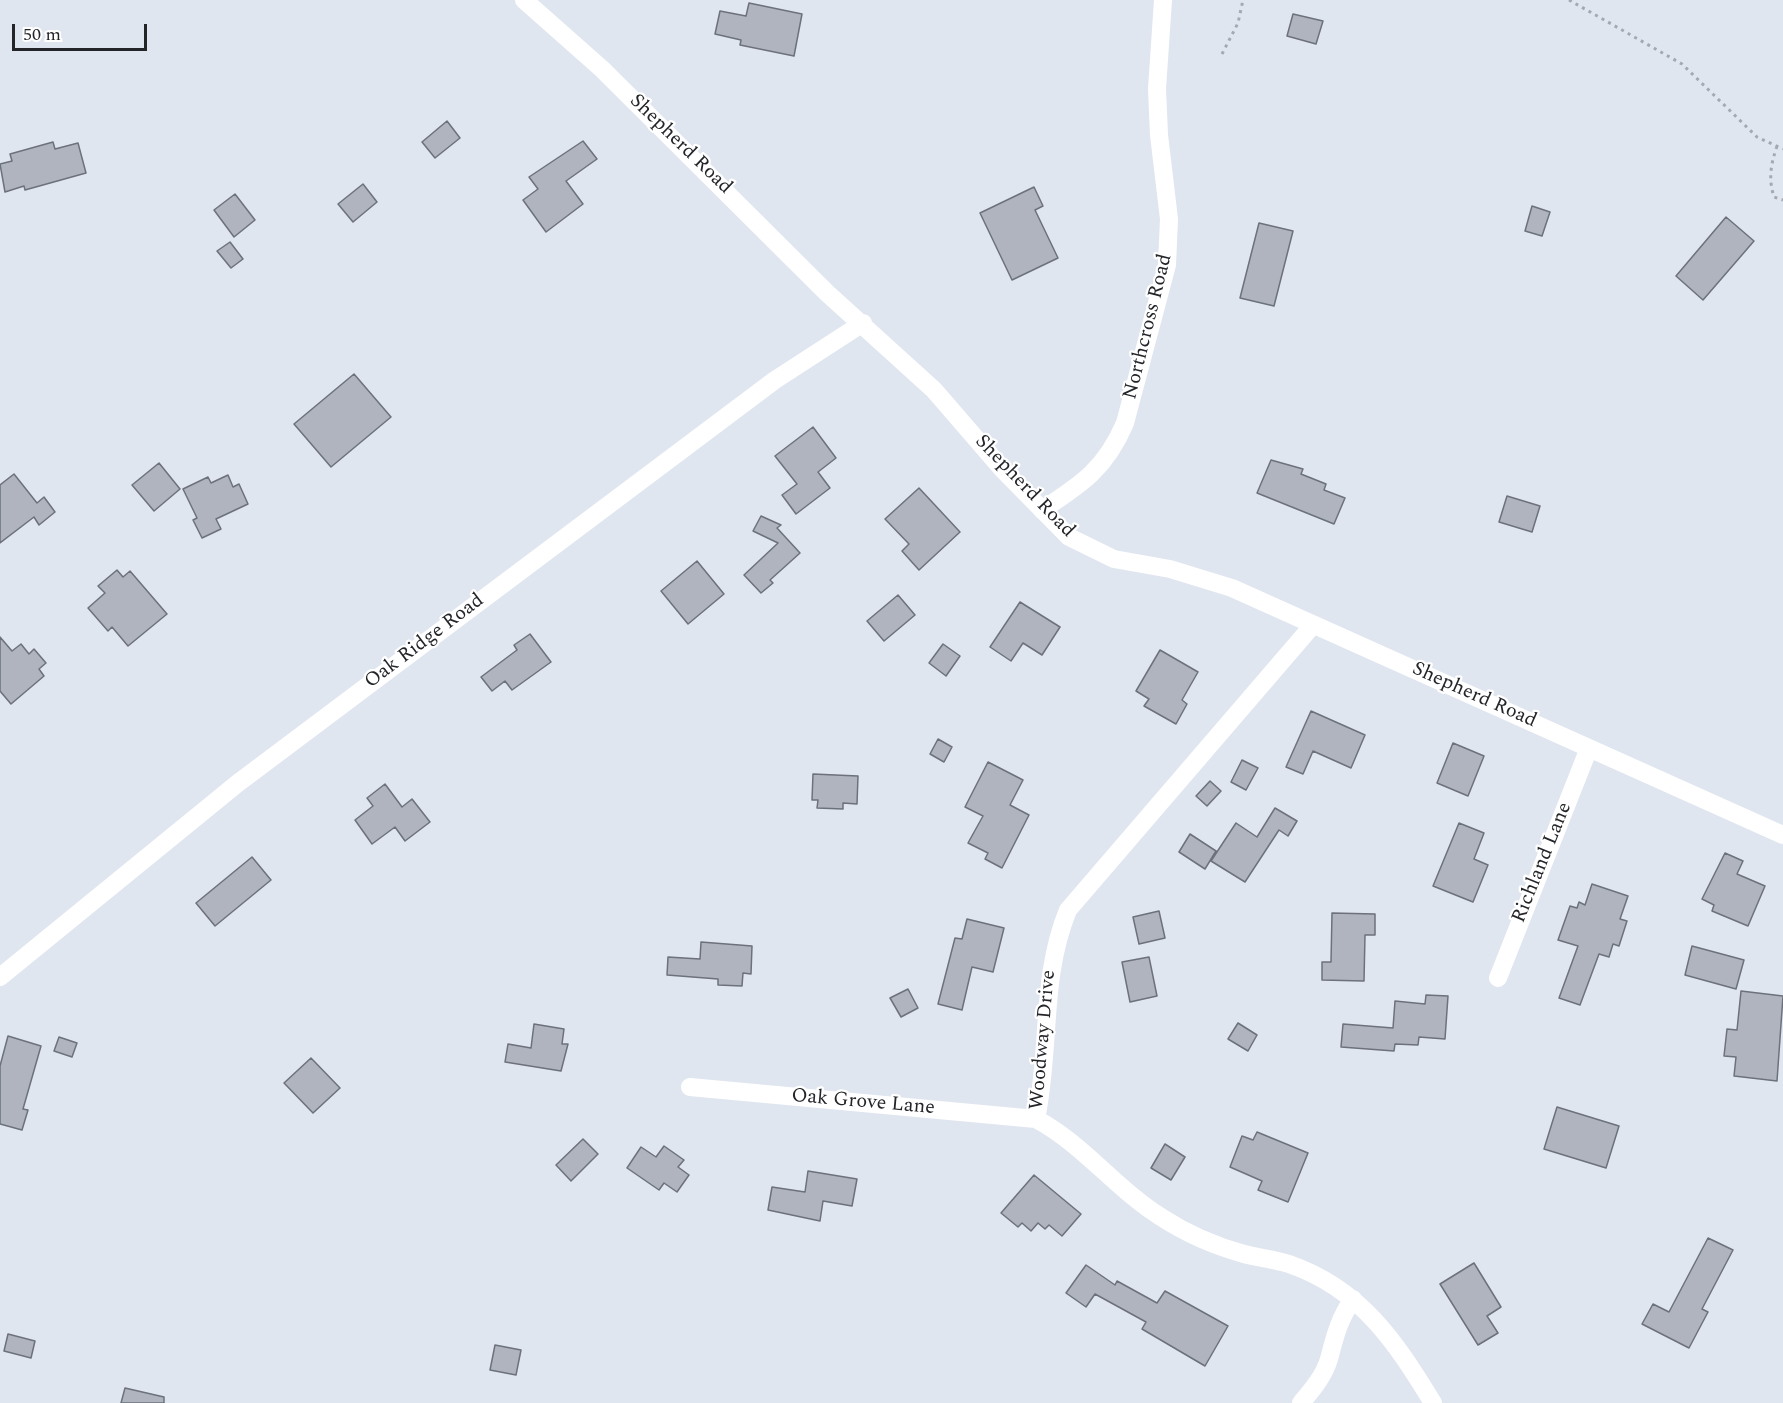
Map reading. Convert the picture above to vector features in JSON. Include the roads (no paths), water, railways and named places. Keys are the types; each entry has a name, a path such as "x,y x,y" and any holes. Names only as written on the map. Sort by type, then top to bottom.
{"street":[{"name":"Shepherd Road","path":"524,0 602,69 827,293 863,323 934,390 1004,471 1069,537 1090,550 1114,559 1202,577 1783,835"},
{"name":"Northcross Road","path":"1042,510 1097,471 1117,444 1125,423 1160,295 1167,265 1170,235 1159,135 1157,89 1163,0"},
{"name":"Oak Ridge Road","path":"0,977 238,783 775,381 863,323"},
{"name":"Woodway Drive","path":"1313,625 1068,910 1052,960 1042,1093 1036,1119 1057,1130 1159,1216 1186,1232 1215,1245 1291,1265 1318,1277 1353,1299 1378,1321 1397,1345 1433,1403"},
{"name":"Richland Lane","path":"1498,978 1589,748"},
{"name":"Oak Grove Lane","path":"690,1087 1036,1119"},
{"path":"1301,1403 1317,1383 1329,1359 1335,1328 1353,1299"}]}
